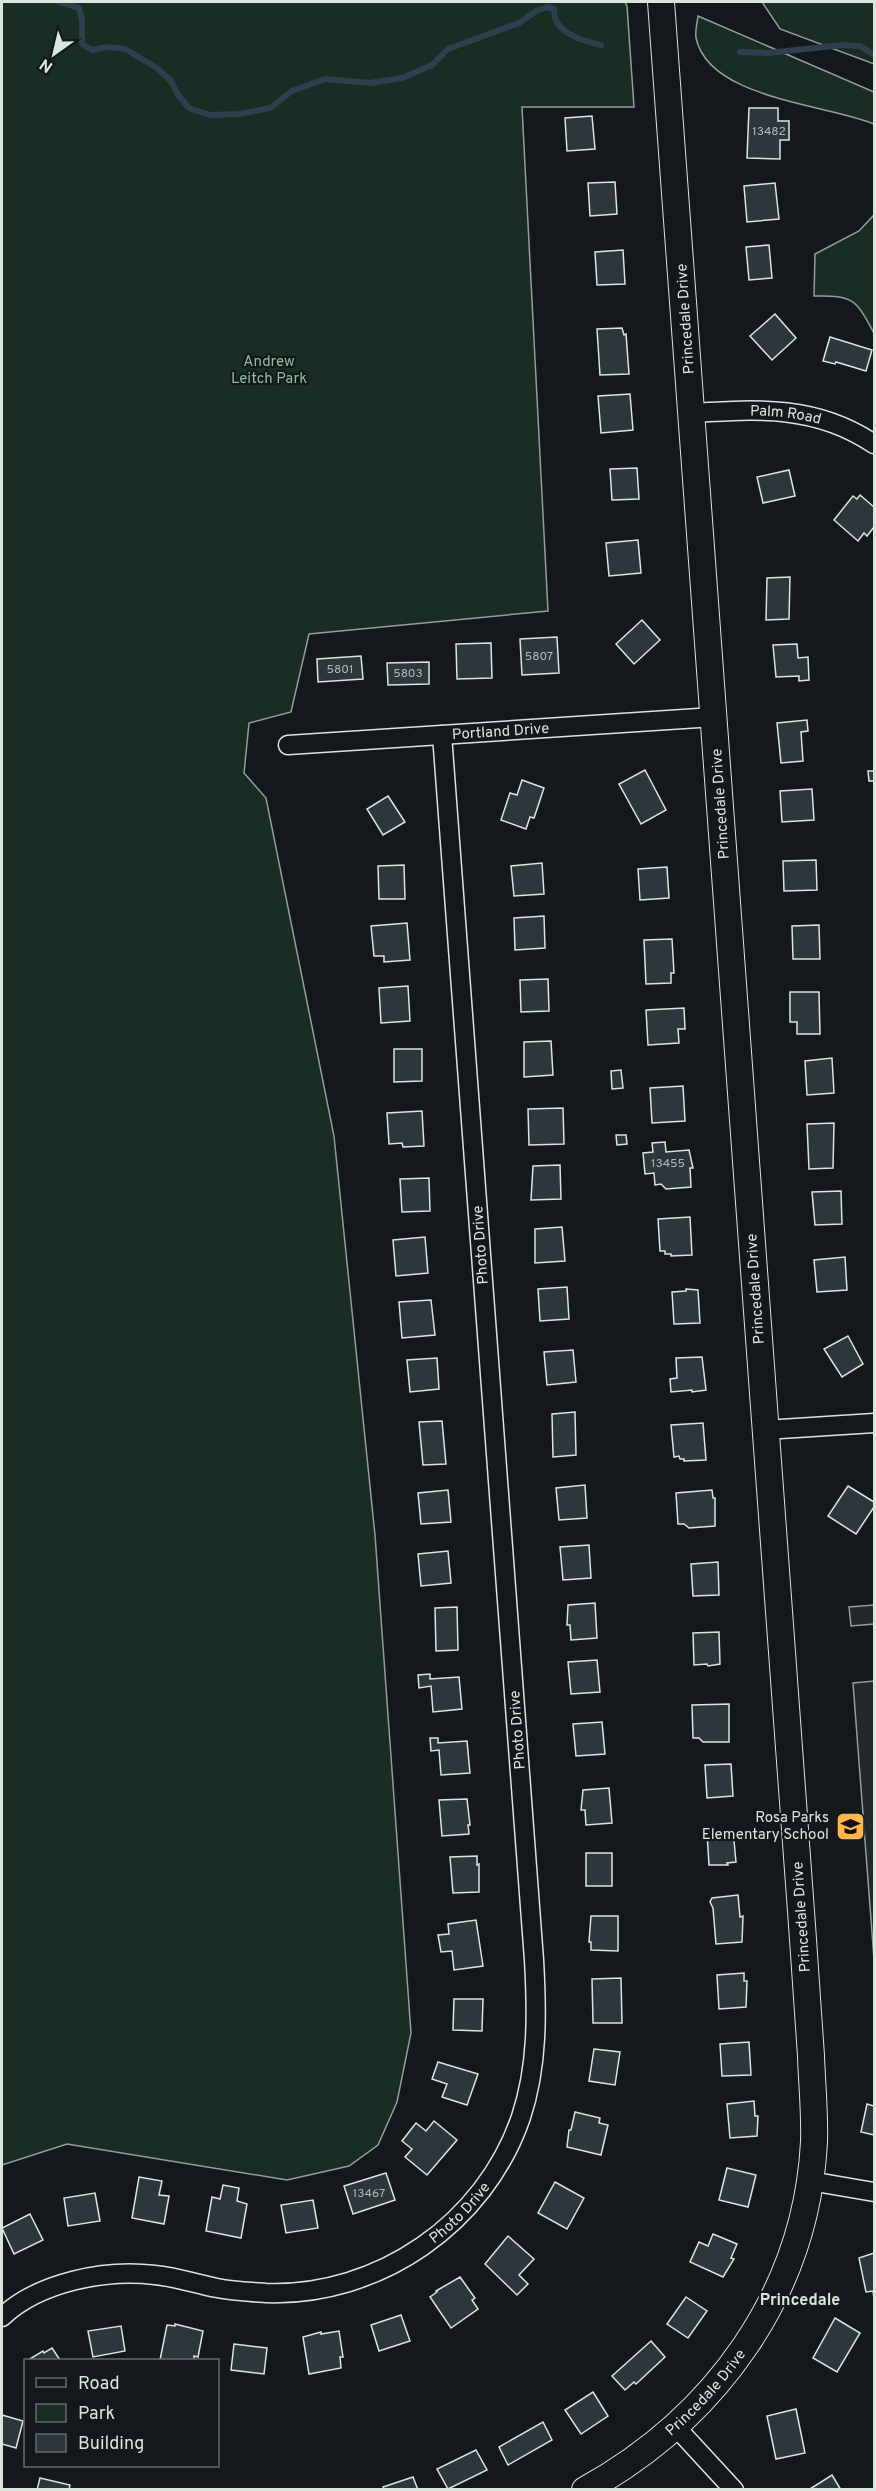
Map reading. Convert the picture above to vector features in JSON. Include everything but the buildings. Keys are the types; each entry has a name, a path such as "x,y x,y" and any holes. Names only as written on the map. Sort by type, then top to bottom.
{"street":[{"name":"Princedale Drive","path":"585,2490 630,2462 675,2426 709,2394 737,2359 779,2289 801,2225 810,2181 814,2142 813,2098 661,2"},
{"name":"Palm Road","path":"692,414 758,409 798,413 838,424 874,444"},
{"name":"Portland Drive","path":"288,745 714,717"},
{"name":"Photo Drive","path":"2,2318 29,2298 53,2287 86,2278 125,2273 185,2279 218,2288 267,2293 324,2287 366,2276 398,2262 429,2243 450,2226 474,2201 494,2173 508,2149 521,2117 530,2084 534,2049 535,1971 442,735"},
{"path":"765,1430 874,1422"},
{"path":"810,2181 874,2192"},
{"path":"675,2426 734,2490"}],"green space":[{"name":"Andrew Leitch Park","path":"2,2 625,2 627,6 634,107 522,107 548,611 309,634 291,712 249,723 244,773 266,798 334,1136 375,1535 411,2033 397,2102 378,2145 349,2166 287,2180 67,2144 2,2165"},
{"path":"762,2 874,2 874,64 780,29"},
{"path":"698,16 874,92 874,124 772,96 745,87 723,74 705,58 696,38"},
{"path":"874,215 874,333 863,313 852,302 838,297 814,296 815,254 859,231"}],"shaded area":[{"path":"874,1605 874,1624 851,1626 849,1607"},
{"path":"874,1681 874,1959 853,1683"}],"waterway":[{"path":"59,2 79,8 82,20 82,44 92,50 108,47 125,49 157,68 171,81 178,95 189,108 210,115 240,114 270,108 292,91 325,79 370,83 402,78 432,65 448,49 519,23 536,11 547,7 554,9 558,24 564,30 578,38 601,45"},
{"path":"740,52 768,53 842,45 860,46 874,55"}],"place":[{"name":"Rosa Parks Elementary School","path":"850,1826"}],"district":[{"name":"Princedale","path":"800,2299"}]}
